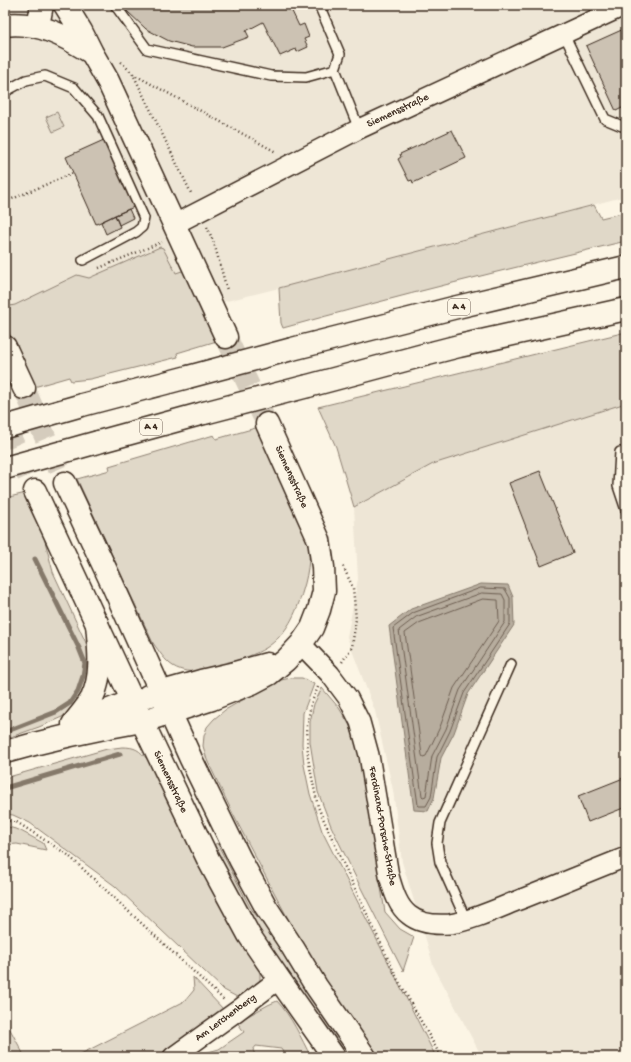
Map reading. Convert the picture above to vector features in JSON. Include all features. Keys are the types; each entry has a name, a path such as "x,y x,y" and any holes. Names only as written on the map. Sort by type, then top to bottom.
{"main road":[{"path":"38,26 42,5"},
{"path":"65,5 82,31 92,53 108,80 171,232 192,261 226,337"},
{"path":"5,25 23,24 38,26 73,41 92,53"},
{"name":"A 4","path":"5,427 292,349 453,308 626,267"},
{"name":"A 4","path":"5,468 204,413 451,348 626,309"},
{"path":"5,347 24,388"},
{"name":"Siemensstraße","path":"40,742 112,726 142,722 212,699 252,683 269,674 286,660 301,644 312,628 324,591 323,567 319,540 268,424"},
{"path":"65,483 170,712 240,859 266,908 364,1057"},
{"name":"Siemensstraße","path":"35,491 132,701 208,859 249,935 334,1057"},
{"path":"73,724 92,698 97,683 99,666 97,623"},
{"name":"Siemensstraße","path":"40,742 73,724 132,701 264,665 282,657 301,644"},
{"path":"5,752 40,742"}],"street":[{"name":"Siemensstraße","path":"171,232 200,212 359,129 626,6"},
{"name":"Ferdinand-Porsche-Straße","path":"301,644 330,674 348,698 360,722 369,755 389,876 393,891 400,905 409,915 422,922 436,924 450,924 466,920 626,857"},
{"name":"Am Lerchenberg","path":"172,1057 279,979"}],"lane":[{"path":"115,5 147,49 271,76 306,77 335,70"},
{"path":"319,5 340,54 335,70 359,129"},
{"path":"564,34 604,118 622,126 626,124"},
{"path":"6,91 26,80 45,76 74,88 98,116 144,218 142,227 136,232 83,260"},
{"path":"620,452 618,486 626,510"},
{"path":"466,920 440,862 437,843 440,823 511,664"}],"path":[{"path":"117,59 132,74 295,162"},
{"path":"132,74 214,243 228,291"},
{"path":"5,202 73,173"},
{"path":"83,260 91,272 171,232"},
{"path":"192,261 216,248"},
{"path":"330,674 318,688 311,704 307,726 308,758 318,807 397,978 441,1057"},
{"path":"5,821 15,821 68,855 237,1011"}],"shaded area":[{"path":"5,5 626,5 626,196 291,285 19,353 5,324"},
{"path":"57,112 64,127 53,132 46,117"},
{"path":"594,205 601,218 626,212 626,241 540,261 283,328 281,323 279,288"},
{"path":"160,247 163,248 176,273 188,269 220,340 177,353 178,357 90,379 71,381 69,377 34,387 5,324 5,307 15,305 77,275 89,278"},
{"path":"626,332 626,403 433,464 354,507 336,447 318,407"},
{"path":"626,403 626,1057 482,1057 433,965 402,862 393,790 375,711 347,637 358,579 354,507 433,464"},
{"path":"259,427 306,533 309,560 306,579 300,599 290,623 280,636 266,648 248,657 201,671 187,671 180,669 167,661 153,643 77,479 110,470 109,466 214,435 216,439"},
{"path":"26,493 41,526 53,572 86,643 90,656 88,685 74,708 62,717 5,739 5,498"},
{"path":"291,678 302,678 314,684 303,713 302,744 304,765 310,794 322,831 436,1057 375,1057 295,932 236,820 207,760 203,746 204,736 207,727 214,719 225,710 269,685"},
{"path":"322,688 339,708 349,724 358,748 385,912 400,929 414,937 403,971 331,826 318,792 310,742 310,722 314,704"},
{"path":"122,747 137,750 148,760 260,971 260,980 248,992 237,997 224,990 115,886 30,823 13,815 5,814 5,778 107,749"},
{"path":"5,826 19,830 43,843 46,850 17,844 5,845"},
{"path":"217,843 250,907 277,943 353,1057 346,1057 265,943 211,847"},
{"path":"193,977 224,1010 160,1057 75,1057 185,1001 194,990"},
{"path":"277,1001 292,1021 311,1057 286,1057 281,1049 256,1046 253,1050 256,1057 190,1057 219,1049 244,1032 237,1022"},
{"path":"5,1020 25,1057 5,1057"}],"water":[{"path":"481,584 508,585 513,597 514,625 468,694 454,733 441,758 434,798 428,811 414,810 389,626 411,609"}],"building":[{"path":"123,5 289,5 299,26 304,24 309,37 304,39 308,47 297,52 296,49 280,56 263,22 246,31 249,37 222,47 192,47 169,41 146,29 127,11"},
{"path":"626,28 626,106 616,111 586,46"},
{"path":"452,130 466,158 413,183 412,180 409,181 398,159 401,157 400,154"},
{"path":"106,139 136,206 96,224 66,157"},
{"path":"129,209 133,218 119,225 115,215"},
{"path":"115,215 120,227 106,234 101,222"},
{"path":"540,471 573,553 541,566 509,483"},
{"path":"626,777 626,807 588,822 578,796"}],"waterway":[{"path":"5,732 56,712 70,703 78,691 83,676 85,663 79,648 35,559"},
{"path":"5,788 120,754"}],"tunnel":[{"path":"226,337 267,424"},
{"path":"24,388 65,483"},
{"path":"5,426 35,491"}]}
